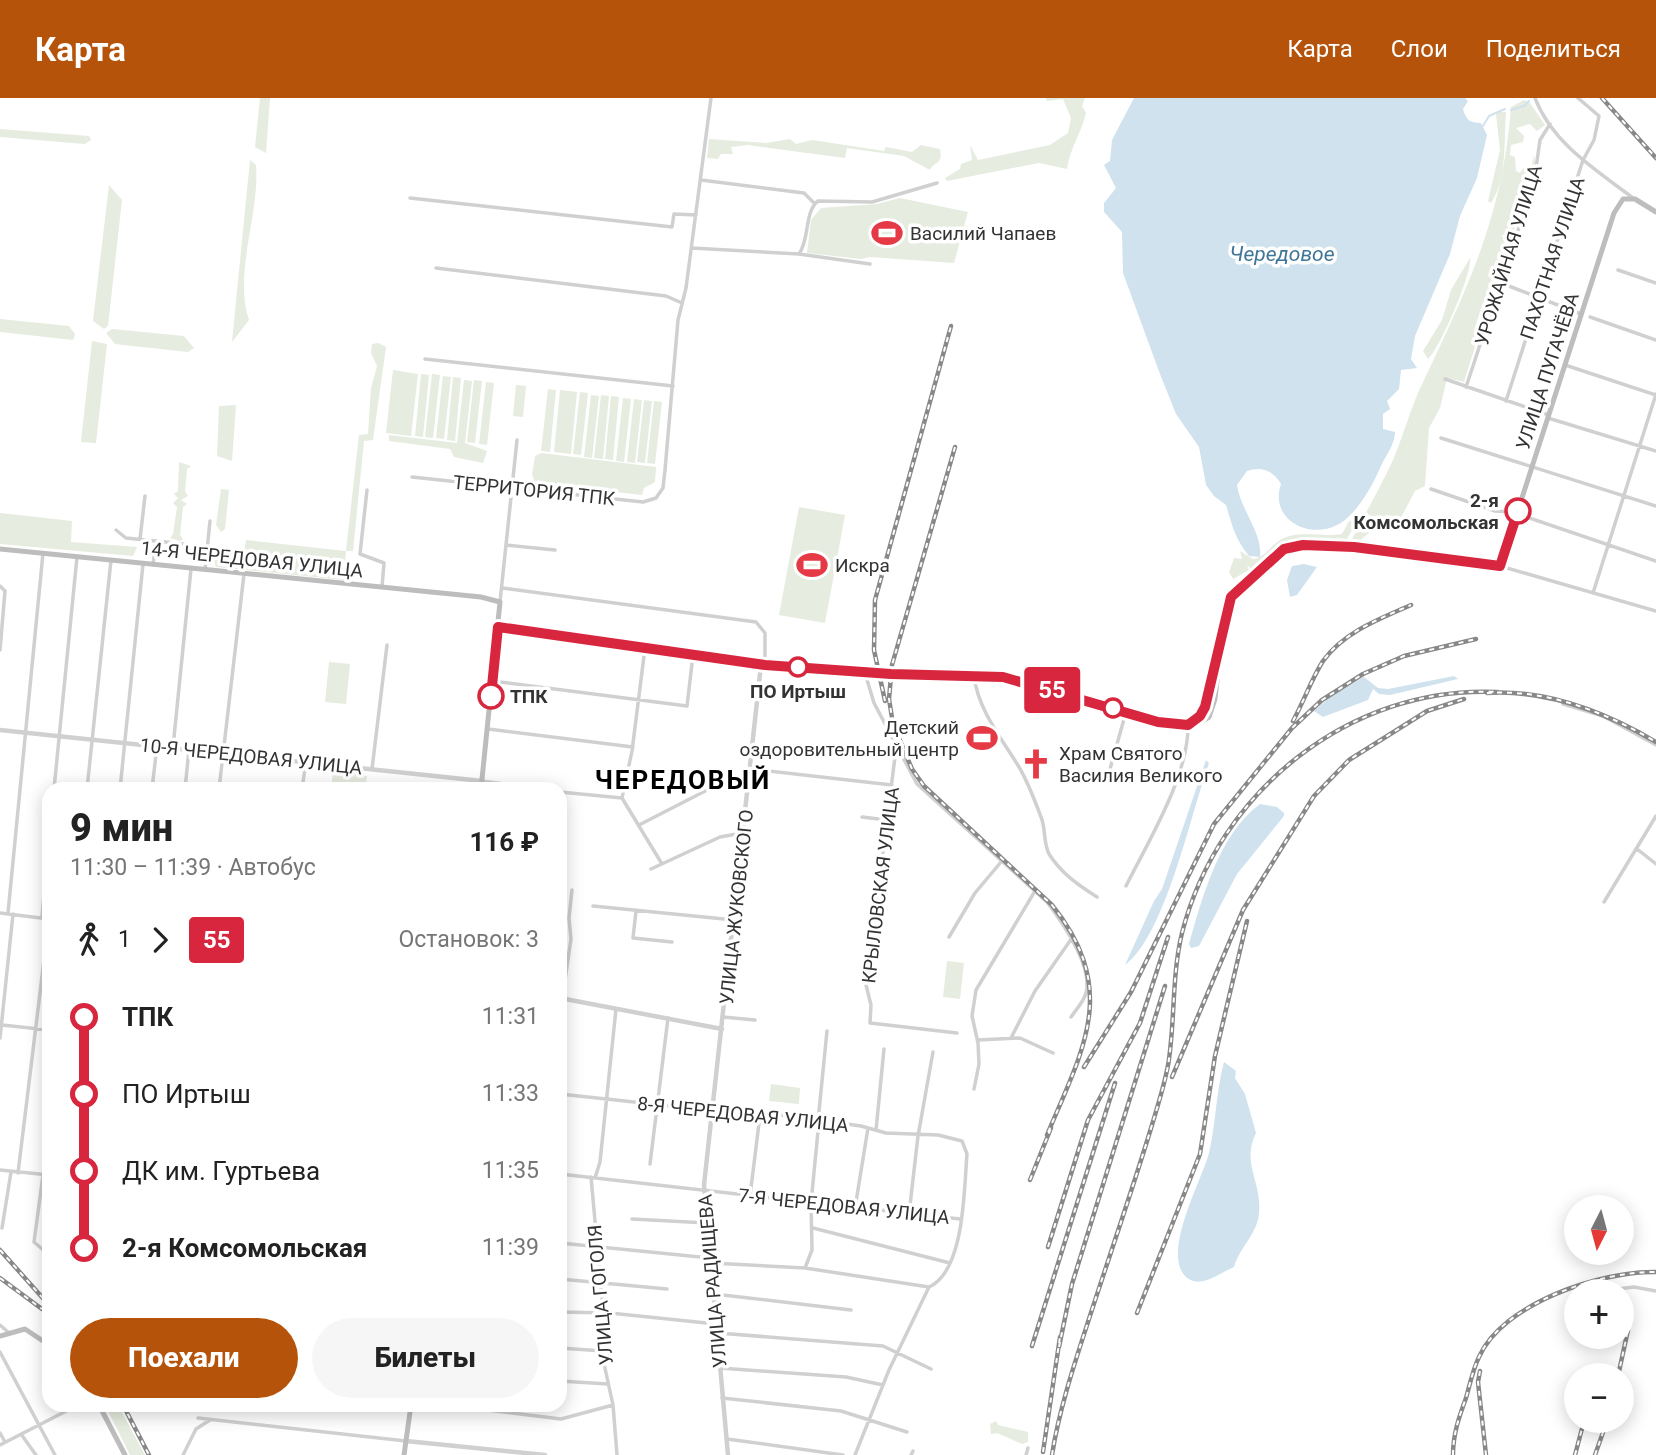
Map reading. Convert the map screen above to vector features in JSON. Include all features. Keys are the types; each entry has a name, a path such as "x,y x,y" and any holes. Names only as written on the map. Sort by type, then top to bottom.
{"main road":[{"path":"1623,199 1635,199 1656,212"},
{"name":"УЛИЦА ПУГАЧЁВА","path":"1500,566 1614,213 1623,199"},
{"path":"498,627 763,665 864,673 1016,679 1172,725 1188,725 1203,723 1209,717 1219,683 1222,636 1231,597 1276,555 1292,546 1430,554 1500,566"},
{"name":"14-Я ЧЕРЕДОВАЯ УЛИЦА","path":"0,549 481,597 500,602"},
{"path":"482,781 500,602"},
{"path":"0,1336 25,1329 42,1340"},
{"path":"103,1412 125,1455"},
{"path":"404,1455 410,1412"}],"street":[{"path":"425,359 673,386 711,98"},
{"path":"1535,98 1550,124 1583,160 1635,199"},
{"path":"1537,104 1545,98"},
{"name":"ПАХОТНАЯ УЛИЦА","path":"1506,401 1583,160 1594,140 1599,116 1578,98"},
{"name":"УРОЖАЙНАЯ УЛИЦА","path":"1466,387 1534,182 1540,140 1550,124"},
{"path":"701,180 804,193 814,203 872,202 937,183"},
{"path":"1621,188 1623,199"},
{"path":"410,198 672,228 674,214 696,215"},
{"path":"799,254 806,241 814,203"},
{"path":"692,248 799,254 870,264"},
{"path":"436,268 659,295 682,303"},
{"path":"1618,270 1656,283"},
{"path":"1501,283 1581,314"},
{"path":"1590,317 1656,340"},
{"path":"1565,365 1656,395 1594,593"},
{"path":"1445,379 1656,451"},
{"name":"ТЕРРИТОРИЯ ТПК","path":"412,477 643,502 656,498 663,488 673,386"},
{"path":"1441,438 1656,506"},
{"path":"500,602 517,440"},
{"path":"1432,489 1495,512 1517,514 1656,561"},
{"path":"367,490 360,554 384,562 382,588"},
{"path":"140,539 145,496"},
{"path":"205,570 210,521"},
{"path":"116,530 126,538 185,544"},
{"path":"153,565 156,541"},
{"path":"506,545 555,550"},
{"path":"0,1038 43,553"},
{"path":"55,782 77,557"},
{"path":"88,782 111,560"},
{"path":"121,782 143,564"},
{"path":"1500,566 1656,611"},
{"path":"173,747 191,569"},
{"path":"220,782 244,574"},
{"path":"0,650 2,587"},
{"name":"УЛИЦА ЖУКОВСКОГО","path":"502,588 683,615 709,615 761,626 766,646 711,1108"},
{"path":"372,769 387,645"},
{"path":"645,648 633,747 622,798 662,863"},
{"path":"493,681 687,706 693,655"},
{"path":"864,673 868,689 896,747 922,791 1035,891 1063,922 1072,938 1087,991 1072,1017"},
{"path":"974,676 976,692 1027,783 1043,820 1045,845 1050,855 1070,879 1097,897"},
{"path":"1563,704 1603,716 1656,745"},
{"path":"1110,769 1126,712"},
{"path":"1126,886 1172,791 1188,736 1188,725"},
{"path":"488,729 633,747"},
{"name":"10-Я ЧЕРЕДОВАЯ УЛИЦА","path":"0,730 487,782"},
{"path":"153,782 157,746"},
{"name":"КРЫЛОВСКАЯ УЛИЦА","path":"896,747 866,985 871,1005 870,1023 957,1033"},
{"path":"186,782 189,749"},
{"path":"303,782 306,762"},
{"path":"751,769 892,785"},
{"path":"639,825 713,787 716,780 749,784"},
{"path":"567,793 622,798"},
{"path":"862,817 887,820"},
{"path":"1604,902 1656,817"},
{"path":"651,869 720,837 744,833"},
{"path":"1637,849 1656,864"},
{"path":"949,937 975,892 1001,862"},
{"path":"567,963 571,939 569,918 572,890"},
{"path":"974,1088 979,1064 978,1040 972,1016 976,990 1035,891"},
{"path":"593,906 734,919"},
{"path":"636,911 634,938 672,942"},
{"path":"0,913 42,917"},
{"path":"1011,1038 1035,991 1072,938"},
{"path":"18,1172 42,978"},
{"path":"567,999 722,1029"},
{"name":"УЛИЦА ГОГОЛЯ","path":"616,1009 600,1162 593,1177 603,1351 613,1405 617,1455"},
{"path":"723,1017 755,1020"},
{"path":"650,1164 668,1018"},
{"path":"1,1025 42,1029"},
{"path":"805,1268 812,1250 811,1203 827,1031"},
{"path":"978,1040 1002,1041 1011,1038 1053,1053"},
{"path":"876,1130 884,1049"},
{"path":"909,1214 918,1136 933,1052"},
{"name":"8-Я ЧЕРЕДОВАЯ УЛИЦА","path":"567,1095 711,1108 918,1136 958,1138 965,1144 967,1154 960,1219"},
{"name":"УЛИЦА РАДИЩЕВА","path":"711,1108 705,1191 727,1455"},
{"path":"750,1196 760,1114"},
{"path":"855,1208 868,1128"},
{"path":"0,1170 42,1174"},
{"path":"2,1228 11,1172"},
{"name":"7-Я ЧЕРЕДОВАЯ УЛИЦА","path":"567,1175 960,1219"},
{"path":"42,1201 34,1242 42,1249"},
{"path":"632,1219 707,1223"},
{"path":"567,1243 710,1261 805,1268 929,1287 937,1283 950,1263 958,1244 960,1219"},
{"path":"813,1228 950,1263"},
{"path":"567,1280 667,1289"},
{"path":"855,1455 883,1385 929,1287"},
{"path":"1634,1287 1656,1291"},
{"path":"713,1293 851,1310"},
{"path":"567,1312 716,1324"},
{"path":"0,1325 8,1332"},
{"path":"717,1333 883,1346 931,1368"},
{"path":"567,1348 603,1351"},
{"path":"0,1352 55,1455"},
{"path":"720,1368 846,1377 883,1385"},
{"path":"567,1381 608,1384"},
{"path":"722,1398 841,1411 907,1433"},
{"path":"503,1412 561,1419 613,1405"},
{"path":"0,1433 2,1444 64,1412"},
{"path":"198,1418 545,1455"},
{"path":"183,1455 196,1429 212,1419"},
{"path":"21,1434 36,1455"},
{"path":"726,1439 843,1455"},
{"path":"1026,1455 1028,1448"}],"shaded area":[{"path":"260,98 270,98 266,153 255,147"},
{"path":"1046,98 1085,98 1082,106 1086,113 1067,169 1039,163 947,181 945,178 960,169 961,164 972,160 970,145 978,160 1050,145 1068,133 1071,118 1063,99 1047,101"},
{"path":"1524,100 1530,103 1545,125 1537,131 1530,124 1516,128 1524,136 1523,142 1511,145 1510,155 1515,157 1516,171 1520,173 1524,167 1531,168 1534,155 1535,163 1517,226 1509,235 1502,235 1507,251 1493,299 1483,303 1474,330 1478,337 1464,382 1447,378 1440,408 1429,428 1425,486 1415,491 1394,531 1373,530 1355,544 1351,541 1393,460 1419,390 1469,280 1492,215 1507,146 1511,107"},
{"path":"1506,112 1504,159 1500,183 1491,203 1488,201 1500,150 1496,114"},
{"path":"0,129 89,136 91,140 85,144 0,137"},
{"path":"709,139 766,143 790,139 796,144 812,140 884,151 886,147 912,152 921,145 940,149 940,158 930,170 904,156 847,148 845,158 748,145 731,147 733,154 721,154 718,159 707,158"},
{"path":"250,160 256,165 256,184 244,283 249,320 232,342"},
{"path":"109,185 122,200 108,326 104,329 93,321"},
{"name":"Василий Чапаев","path":"900,198 968,212 954,263 870,257 861,259 807,253 811,220 821,208 877,204"},
{"path":"1470,258 1470,266 1455,310 1428,359 1423,351 1442,320 1451,290"},
{"path":"0,319 69,326 75,334 73,340 0,332"},
{"path":"112,329 184,336 194,348 188,352 115,344 106,333"},
{"path":"92,341 107,344 96,443 81,442"},
{"path":"378,343 386,347 373,440 364,441 353,551 346,551 359,435 368,434 371,388 377,366 371,353 372,344"},
{"path":"393,370 418,374 411,436 386,433"},
{"path":"421,374 429,375 423,437 415,436"},
{"path":"432,374 440,375 433,438 425,437"},
{"path":"443,376 451,377 444,439 436,438"},
{"path":"453,377 461,378 455,441 447,440"},
{"path":"464,380 472,381 465,443 487,451 483,463 454,457 450,449 389,441 389,435 457,443"},
{"path":"474,380 482,381 475,443 467,442"},
{"path":"486,382 494,383 487,445 479,444"},
{"path":"516,385 526,386 523,417 513,416"},
{"path":"548,389 556,390 550,452 541,451"},
{"path":"560,390 577,392 571,454 554,452"},
{"path":"580,392 588,393 581,455 573,454"},
{"path":"591,395 599,396 592,458 584,457"},
{"path":"601,395 609,396 603,459 594,458"},
{"path":"611,396 619,397 613,460 605,459"},
{"path":"623,398 631,399 624,462 616,461"},
{"path":"634,399 642,400 635,463 627,462"},
{"path":"644,400 652,401 645,463 637,462"},
{"path":"654,401 662,402 655,464 647,463"},
{"path":"236,405 232,461 217,456 219,406"},
{"path":"541,453 656,467 655,482 644,488 642,495 535,483 532,474 535,456"},
{"path":"179,462 191,466 187,469 185,491 188,496 181,500 187,504 183,507 180,535 183,539 180,541 170,538 177,507 173,503 178,498 174,494 178,491"},
{"path":"221,489 229,490 225,529 221,532 216,525"},
{"name":"Искра","path":"799,507 845,515 825,623 779,615"},
{"path":"0,513 72,521 71,542 137,547 133,556 0,544"},
{"path":"1358,520 1347,539 1284,542 1252,569 1247,565 1249,570 1233,579 1229,572 1234,558 1242,559 1240,551 1253,559 1258,558 1284,538 1302,534 1342,534 1349,521"},
{"path":"246,540 346,551 344,580 216,567 213,555 243,558"},
{"path":"329,662 350,664 346,704 325,702"},
{"path":"333,772 367,776 366,782 332,782"},
{"path":"947,961 964,963 960,999 943,997"},
{"path":"771,1084 800,1088 799,1104 769,1101"},
{"path":"108,1412 122,1412 145,1455 130,1455"},
{"path":"996,1421 998,1425 1028,1432 1028,1442 1022,1444 997,1433 991,1434 990,1424"}],"water":[{"name":"Чередовое","path":"1134,98 1465,98 1468,101 1463,109 1466,116 1471,121 1481,123 1487,135 1477,178 1460,216 1450,254 1415,336 1411,359 1417,368 1401,370 1399,389 1387,401 1390,409 1383,414 1383,429 1395,432 1395,436 1373,482 1363,499 1344,521 1325,529 1314,530 1293,523 1286,516 1280,507 1281,484 1274,475 1262,469 1247,471 1237,485 1258,539 1260,557 1249,556 1244,550 1234,532 1226,505 1214,496 1206,485 1199,447 1176,414 1123,273 1122,232 1104,212 1104,203 1116,188 1104,165 1110,161 1112,140"},
{"path":"1304,564 1317,567 1297,595 1290,597 1287,580 1292,566"},
{"path":"1454,676 1458,679 1390,695 1379,694 1373,689 1368,700 1323,717 1314,711 1330,697 1364,677 1378,688 1388,689"},
{"path":"1206,760 1209,763 1164,902 1139,950 1125,965 1162,889"},
{"path":"1260,804 1277,807 1284,816 1237,874 1199,946 1191,948 1189,944 1206,887 1223,849 1233,832"},
{"path":"1224,1062 1236,1071 1235,1078 1245,1094 1256,1133 1252,1144 1251,1163 1258,1191 1259,1213 1255,1227 1234,1267 1210,1279 1197,1282 1185,1276 1179,1265 1178,1250 1186,1215 1209,1153"}],"waterway":[{"path":"1511,110 1524,106 1529,101"},
{"path":"1483,126 1489,116 1505,109"}],"railway":[{"path":"1602,98 1656,158"},
{"path":"885,701 874,650 875,600 951,326"},
{"path":"955,447 892,665 889,699 893,724 912,769 924,786 1052,905 1073,936 1085,965 1090,992 1082,1047 1047,1135"},
{"path":"1293,721 1319,668 1331,651 1363,627 1411,605"},
{"path":"1084,1067 1131,992 1214,824 1292,728 1322,700 1363,674 1404,656 1476,639"},
{"path":"1052,1455 1072,1371 1164,1084 1182,933 1200,882 1226,835 1259,793 1298,757 1342,728 1391,707 1443,695 1497,692"},
{"path":"1487,693 1532,695 1575,705 1617,721 1656,742"},
{"path":"1172,1077 1243,910 1314,796 1349,760 1427,711 1464,699"},
{"path":"1137,1313 1200,1154 1215,1056 1247,921"},
{"path":"1048,1247 1088,1120 1140,1023 1168,937"},
{"path":"1059,1347 1072,1284 1165,986"},
{"path":"1032,1346 1115,1083"},
{"path":"1030,1180 1051,1128"},
{"path":"0,1250 42,1297"},
{"path":"1453,1455 1457,1426 1479,1357 1491,1338 1509,1321 1531,1306 1582,1284 1609,1277 1656,1272"},
{"path":"0,1278 42,1309"},
{"path":"1043,1452 1060,1337"},
{"path":"1621,1363 1624,1349"},
{"path":"1480,1371 1478,1382 1486,1455"},
{"path":"127,1412 149,1455"},
{"path":"1575,1455 1581,1433"},
{"path":"1595,1455 1603,1433"}],"bus line":[{"name":"55","path":"491,696 498,627 765,665 930,676 1003,677 1158,722 1188,725 1198,719 1205,707 1231,597 1241,585 1284,549 1303,545 1354,547 1430,554 1500,566 1518,511"}],"place":[{"name":"Василий Чапаев","path":"887,233"},
{"name":"2-я Комсомольская","path":"1518,511"},
{"name":"Искра","path":"812,565"},
{"name":"ПО Иртыш","path":"798,667"},
{"name":"ТПК","path":"491,696"},
{"name":"Детский оздоровительный центр","path":"982,738"},
{"name":"Храм Святого Василия Великого","path":"1036,764"}],"district":[{"name":"ЧЕРЕДОВЫЙ","path":"683,780"}]}
